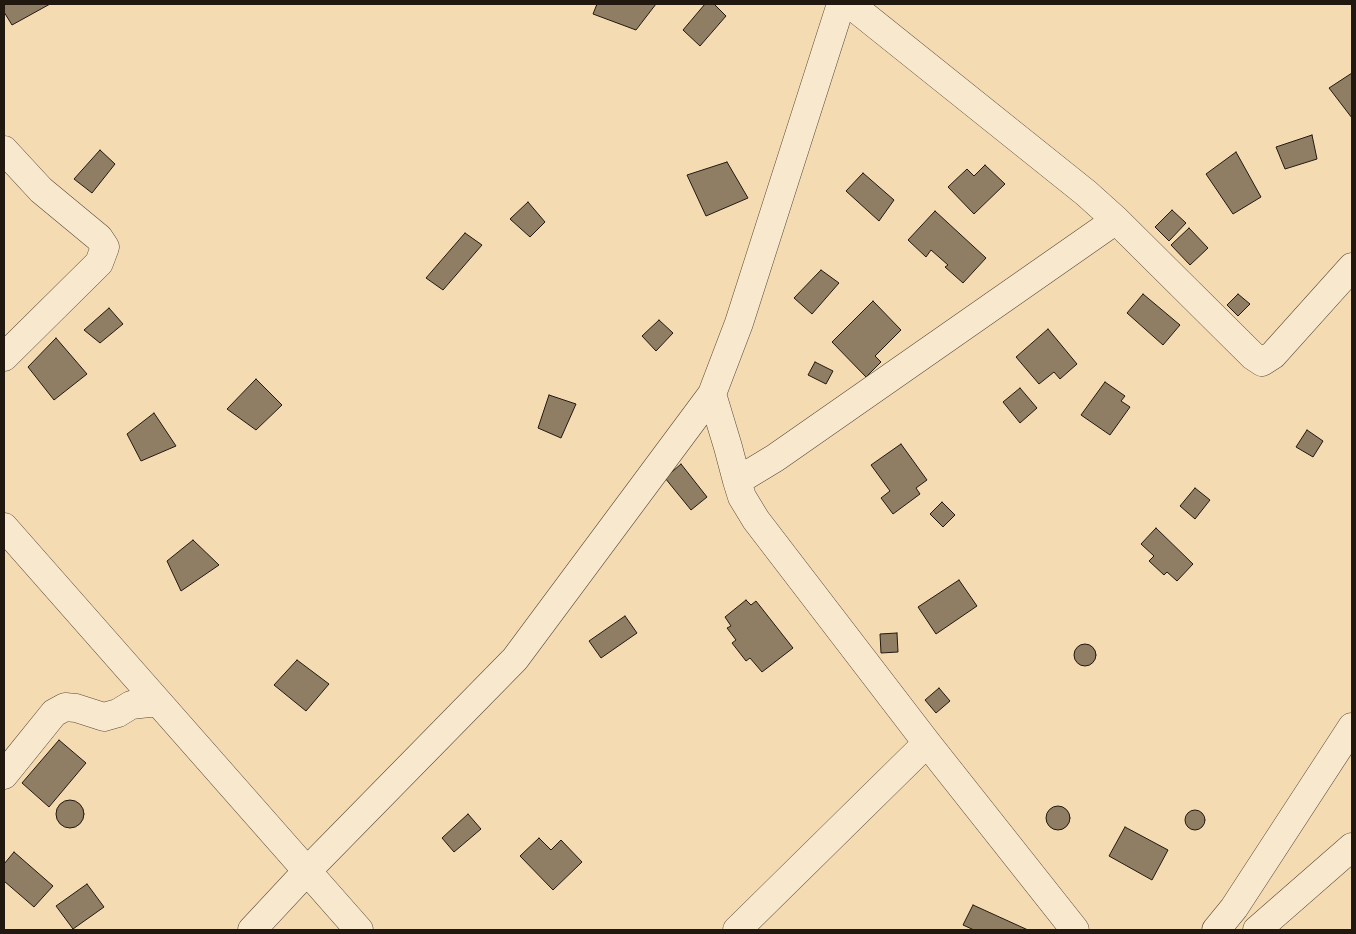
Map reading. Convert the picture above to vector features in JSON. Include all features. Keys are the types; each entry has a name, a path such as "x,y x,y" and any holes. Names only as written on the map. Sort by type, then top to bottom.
{"street":[{"path":"252,930 515,658 712,394 738,323 841,4"},
{"path":"850,4 1086,192 1253,356 1262,362 1273,355 1352,267"},
{"path":"4,150 41,190 99,238 105,247 99,263 4,357"},
{"path":"736,481 775,458 1116,220"},
{"path":"712,394 736,481 742,497 756,520 927,743 1075,930"},
{"path":"4,527 358,930"},
{"path":"4,775 54,713 65,707 76,708 104,717 118,713 131,705 158,702"},
{"path":"1216,930 1234,908 1350,734"},
{"path":"737,930 927,743"},
{"path":"1257,930 1352,847"}],"building":[{"path":"4,4 50,4 12,25 4,12"},
{"path":"597,4 656,4 636,30 593,14"},
{"path":"705,4 714,4 726,16 700,46 683,30"},
{"path":"1352,73 1352,118 1329,88"},
{"path":"1312,135 1317,159 1285,169 1276,147"},
{"path":"100,150 115,164 92,193 74,179"},
{"path":"1236,152 1261,197 1233,214 1206,174"},
{"path":"727,162 748,198 706,216 687,175"},
{"path":"985,165 1005,184 974,214 948,187 967,169 974,176"},
{"path":"863,173 894,200 879,221 846,191"},
{"path":"528,202 545,222 530,237 510,219"},
{"path":"1172,210 1186,223 1169,241 1155,227"},
{"path":"935,211 986,258 963,283 945,267 948,265 931,250 926,257 908,240"},
{"path":"1189,228 1208,248 1190,265 1171,245"},
{"path":"465,233 482,245 443,290 426,278"},
{"path":"821,270 839,283 812,314 794,298"},
{"path":"1143,294 1180,325 1163,345 1127,313"},
{"path":"1238,294 1250,304 1238,316 1227,305"},
{"path":"873,301 901,330 875,356 881,362 866,377 832,342"},
{"path":"109,308 123,324 100,343 84,330"},
{"path":"659,320 673,333 656,351 642,336"},
{"path":"1048,329 1077,364 1060,379 1054,372 1039,384 1016,357"},
{"path":"56,338 87,374 54,400 28,367"},
{"path":"815,362 833,371 826,384 808,375"},
{"path":"256,379 282,405 256,430 227,409"},
{"path":"1105,382 1125,396 1121,401 1130,407 1110,435 1081,415"},
{"path":"1020,388 1037,408 1020,423 1003,402"},
{"path":"549,395 576,404 561,438 538,428"},
{"path":"154,413 176,446 141,461 127,434"},
{"path":"1307,430 1323,441 1313,457 1296,447"},
{"path":"901,444 927,480 916,488 920,494 893,514 881,498 890,491 871,465"},
{"path":"681,464 707,497 691,510 665,478"},
{"path":"1195,488 1210,500 1195,519 1180,506"},
{"path":"942,502 955,515 943,527 930,514"},
{"path":"1156,528 1193,564 1177,581 1167,572 1164,575 1149,561 1154,556 1141,544"},
{"path":"193,540 219,565 181,591 167,561"},
{"path":"959,580 977,606 936,634 918,607"},
{"path":"746,600 751,605 756,601 793,648 762,672 750,658 746,661 732,643 736,640 727,628 731,626 725,617"},
{"path":"625,616 637,633 601,658 589,641"},
{"path":"897,633 898,652 881,653 880,634"},
{"path":"1085,644 1093,647 1096,655 1093,663 1085,666 1077,663 1074,655 1077,647"},
{"path":"297,660 329,684 306,711 274,685"},
{"path":"939,688 950,701 936,713 925,700"},
{"path":"59,740 86,763 49,807 22,783"},
{"path":"70,800 80,804 84,814 80,824 70,828 60,824 56,814 60,804"},
{"path":"1058,806 1063,807 1069,813 1069,823 1063,829 1058,830 1053,829 1047,823 1046,818 1047,813 1053,807"},
{"path":"1195,810 1202,813 1205,820 1202,827 1195,830 1188,827 1185,820 1188,813"},
{"path":"468,814 481,829 454,852 442,838"},
{"path":"1125,827 1168,850 1152,880 1109,856"},
{"path":"539,838 551,850 561,840 582,862 553,890 520,856"},
{"path":"14,852 53,886 34,907 4,881 4,864"},
{"path":"87,884 104,907 73,929 56,906"},
{"path":"973,905 1028,930 974,930 963,925"}]}
